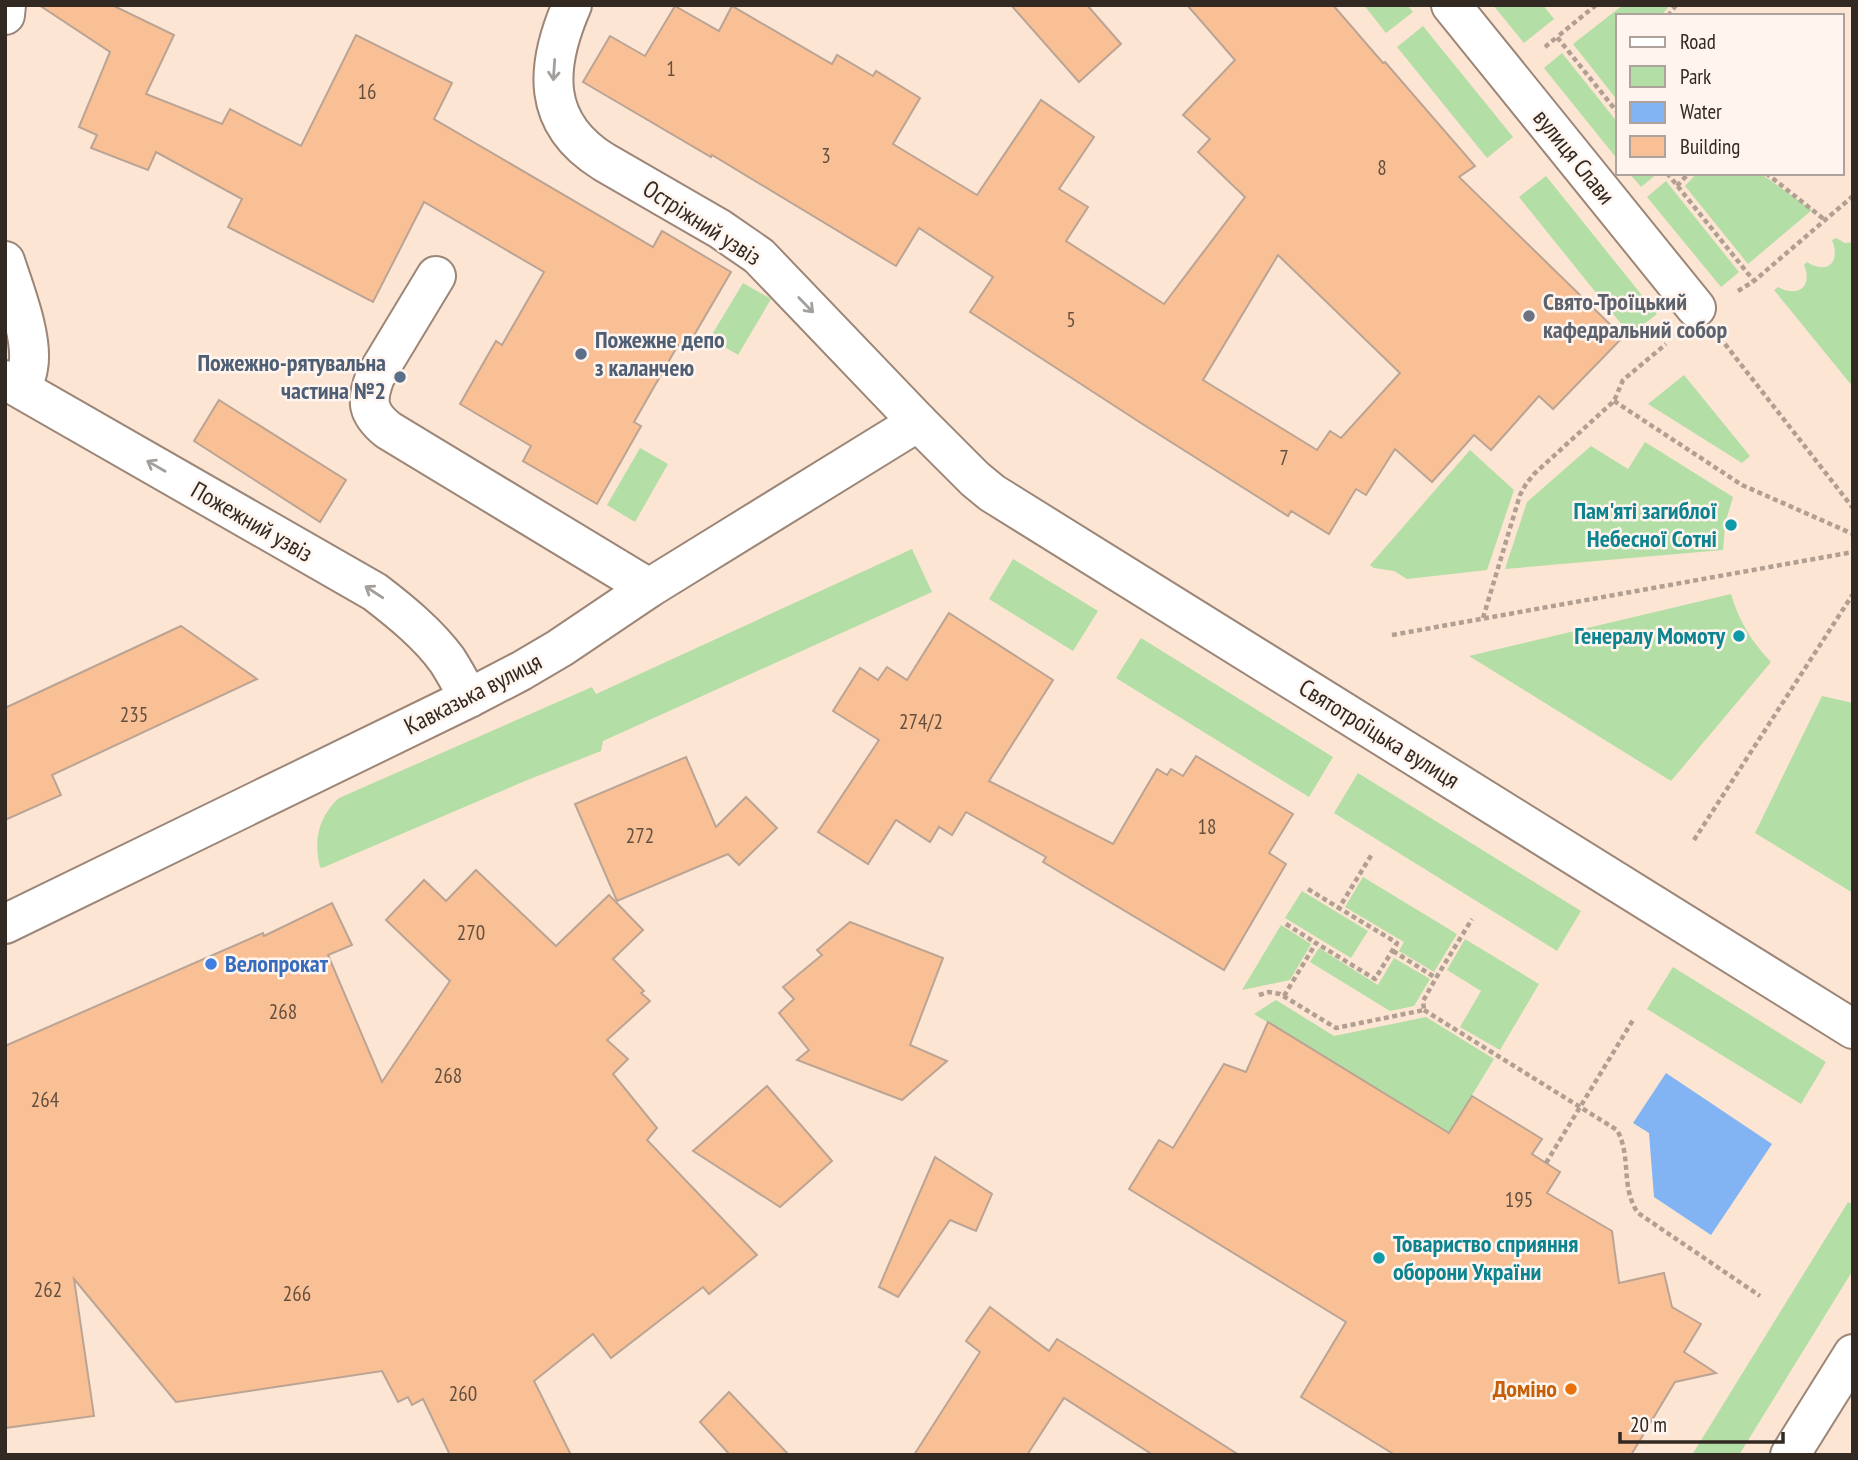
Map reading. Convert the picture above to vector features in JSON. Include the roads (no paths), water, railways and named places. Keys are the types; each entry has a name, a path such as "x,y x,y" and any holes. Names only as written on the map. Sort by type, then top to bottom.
{"street":[{"path":"5,15 6,5"},
{"name":"Остріжний узвіз","path":"572,5 556,49 553,84 561,116 579,143 597,158 720,229 759,256 918,422"},
{"name":"вулиця Слави","path":"1451,5 1699,311"},
{"path":"5,261 20,309 29,366 13,385"},
{"path":"436,275 375,377 369,392 369,407 377,421 649,588"},
{"name":"Пожежний узвіз","path":"13,385 375,592 400,611 425,636 448,662 469,698"},
{"name":"Кавказька вулиця","path":"5,924 521,671 649,588 918,422"},
{"name":"Святотроїцька вулиця","path":"918,422 992,494 1853,1029"},
{"path":"1790,1455 1853,1354"}],"water":[{"path":"1666,1073 1772,1144 1711,1235 1654,1197 1649,1133 1633,1123"}],"place":[{"name":"Свято-Троїцький кафедральний собор","path":"1529,316"},
{"name":"Пожежне депо з каланчею","path":"581,354"},
{"name":"Пожежно-рятувальна частина №2","path":"400,377"},
{"name":"Пам'яті загиблої Небесної Сотні","path":"1731,525"},
{"name":"Генералу Момоту","path":"1739,636"},
{"name":"Велопрокат","path":"211,964"},
{"name":"Товариство сприяння оборони України","path":"1379,1258"},
{"name":"Доміно","path":"1571,1389"}]}
